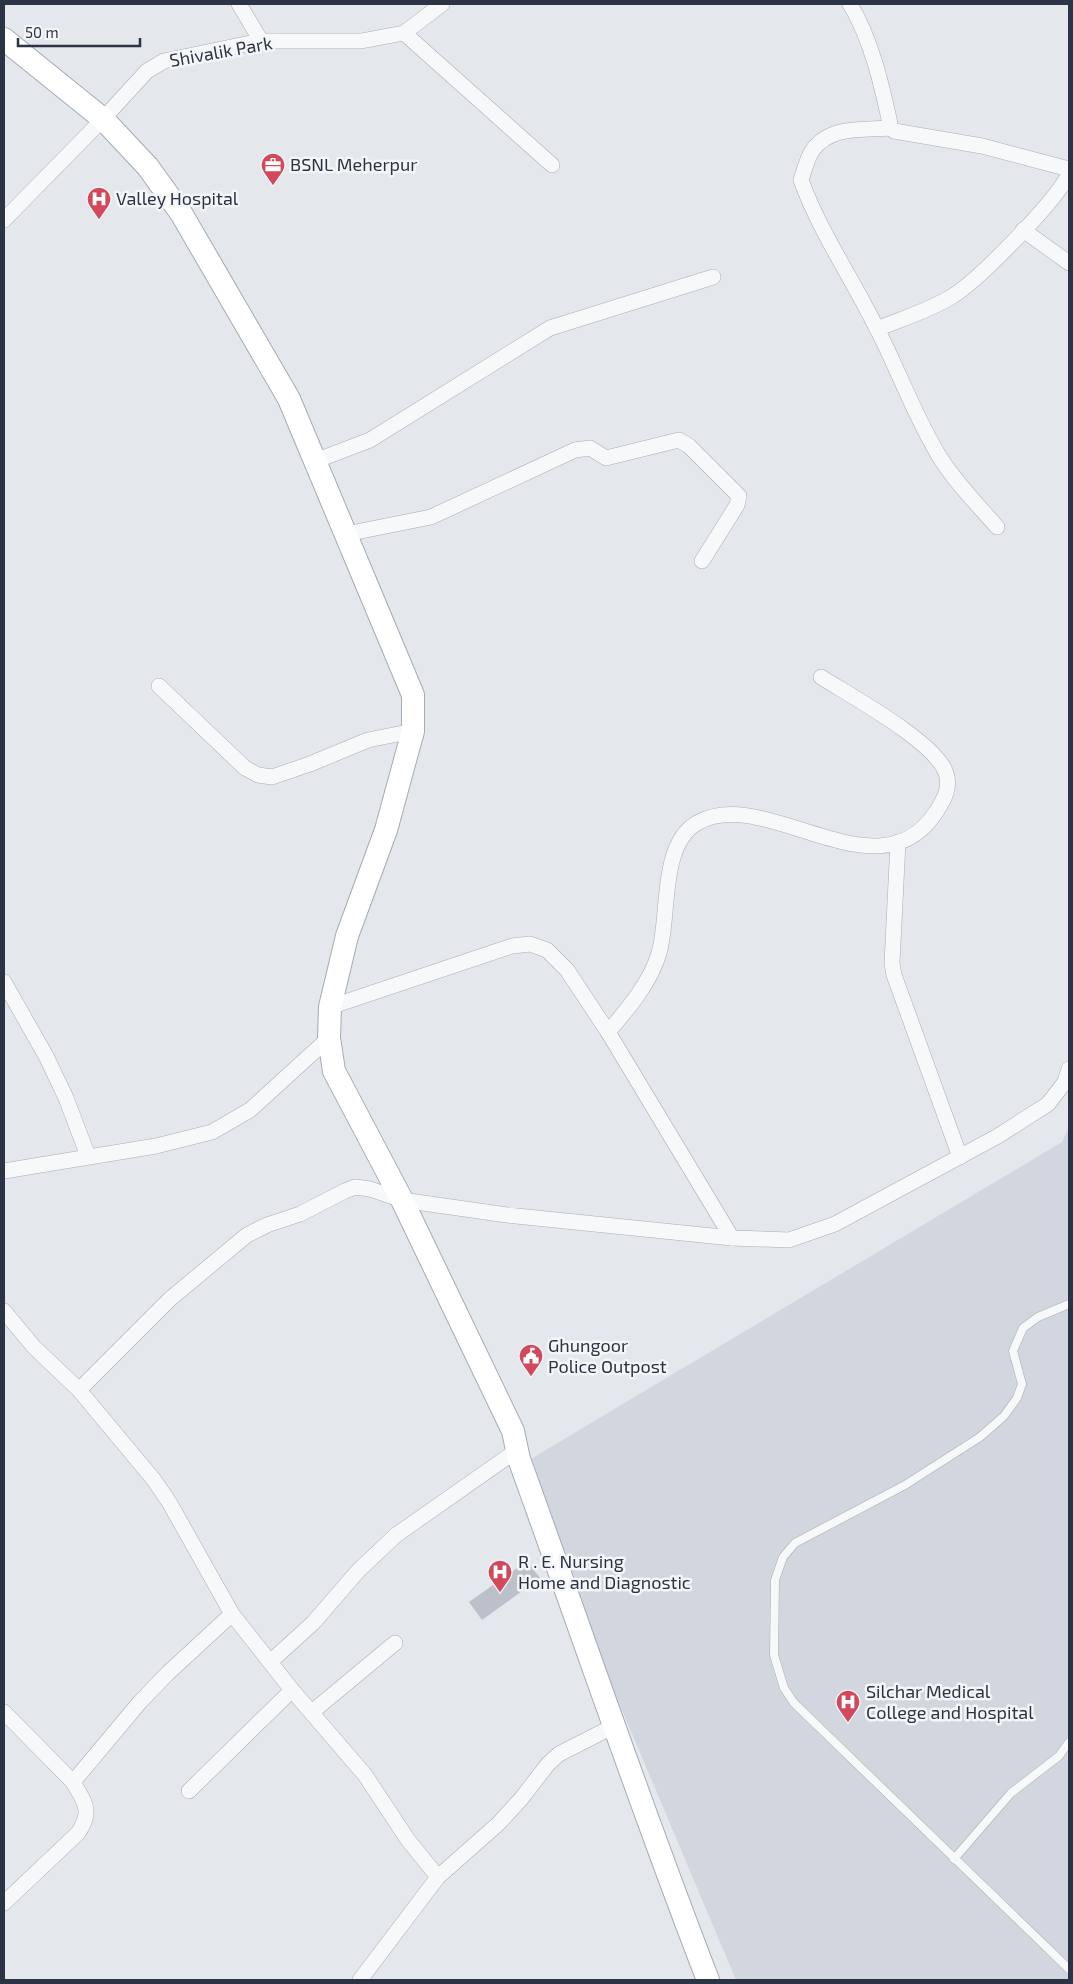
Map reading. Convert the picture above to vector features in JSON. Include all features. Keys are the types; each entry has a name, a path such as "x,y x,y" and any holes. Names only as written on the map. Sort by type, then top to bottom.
{"main road":[{"path":"4,39 103,119 148,167 181,213 289,399 413,695 413,731 386,830 347,936 330,1007 329,1038 334,1071 402,1200 513,1431 516,1450 616,1725 666,1872 708,1980"}],"street":[{"path":"240,4 261,41"},
{"name":"Shivalik Park","path":"4,220 147,71 164,61 261,41 362,41 404,33 442,4"},
{"path":"850,4 859,19 882,90 891,128"},
{"path":"404,33 552,165"},
{"path":"997,527 939,457 904,390 877,329 809,202 801,180 812,151 825,138 837,132 891,128 898,133 982,146 1069,169"},
{"path":"877,329 960,292 972,282 1062,188 1069,174"},
{"path":"1023,230 1069,262"},
{"path":"316,461 370,440 550,328 713,277"},
{"path":"346,534 431,517 575,450 590,448 606,458 679,440 690,446 739,496 737,506 702,561"},
{"path":"608,1032 630,1006 659,954 668,879 673,861 683,837 696,824 713,817 740,815 861,846 885,846 898,842 920,829 936,813 946,795 945,772 937,759 925,747 889,720 821,677"},
{"path":"159,686 245,768 258,775 272,777 310,764 368,740 413,731"},
{"path":"898,842 892,963 894,975 960,1157"},
{"path":"330,1007 465,960 512,946 530,944 547,950 557,958 608,1032 732,1238"},
{"path":"4,982 46,1056 66,1098 88,1156"},
{"path":"4,1171 156,1146 212,1132 250,1110 329,1038"},
{"path":"79,1390 170,1299 247,1235 267,1225 300,1214 331,1197 355,1187 370,1188 402,1200 507,1215 732,1238 768,1241 789,1240 808,1236 835,1224 960,1157 1048,1104 1065,1082 1069,1069"},
{"path":"4,1311 34,1346 79,1390 124,1443 169,1502 232,1614 292,1690 364,1775 408,1840 438,1877"},
{"path":"270,1662 318,1618 358,1571 396,1535 516,1450"},
{"path":"74,1782 140,1702 168,1673 232,1614"},
{"path":"312,1712 395,1643"},
{"path":"189,1791 292,1690"},
{"path":"4,1712 74,1782 87,1811 86,1820 78,1833 4,1903"},
{"path":"360,1980 438,1877 498,1824 521,1799 548,1764 560,1754 616,1725"}],"lane":[{"path":"1069,1304 1038,1317 1024,1328 1013,1351 1022,1384 1016,1398 1004,1416 980,1437 905,1485 794,1544 783,1557 775,1580 774,1655 784,1688 794,1703 1069,1969"},
{"path":"954,1859 1011,1793 1059,1756 1069,1742"}],"shaded area":[{"name":"Silchar Medical College and Hospital","path":"1069,1128 1069,1980 736,1980 519,1466 1062,1142"}],"building":[{"path":"527,1561 540,1578 482,1620 469,1602"}],"place":[{"name":"BSNL Meherpur","path":"273,186"},
{"name":"Valley Hospital","path":"99,220"},
{"name":"Ghungoor Police Outpost","path":"531,1377"},
{"name":"R . E. Nursing Home and Diagnostic","path":"500,1593"},
{"name":"Silchar Medical College and Hospital","path":"848,1723"}]}
